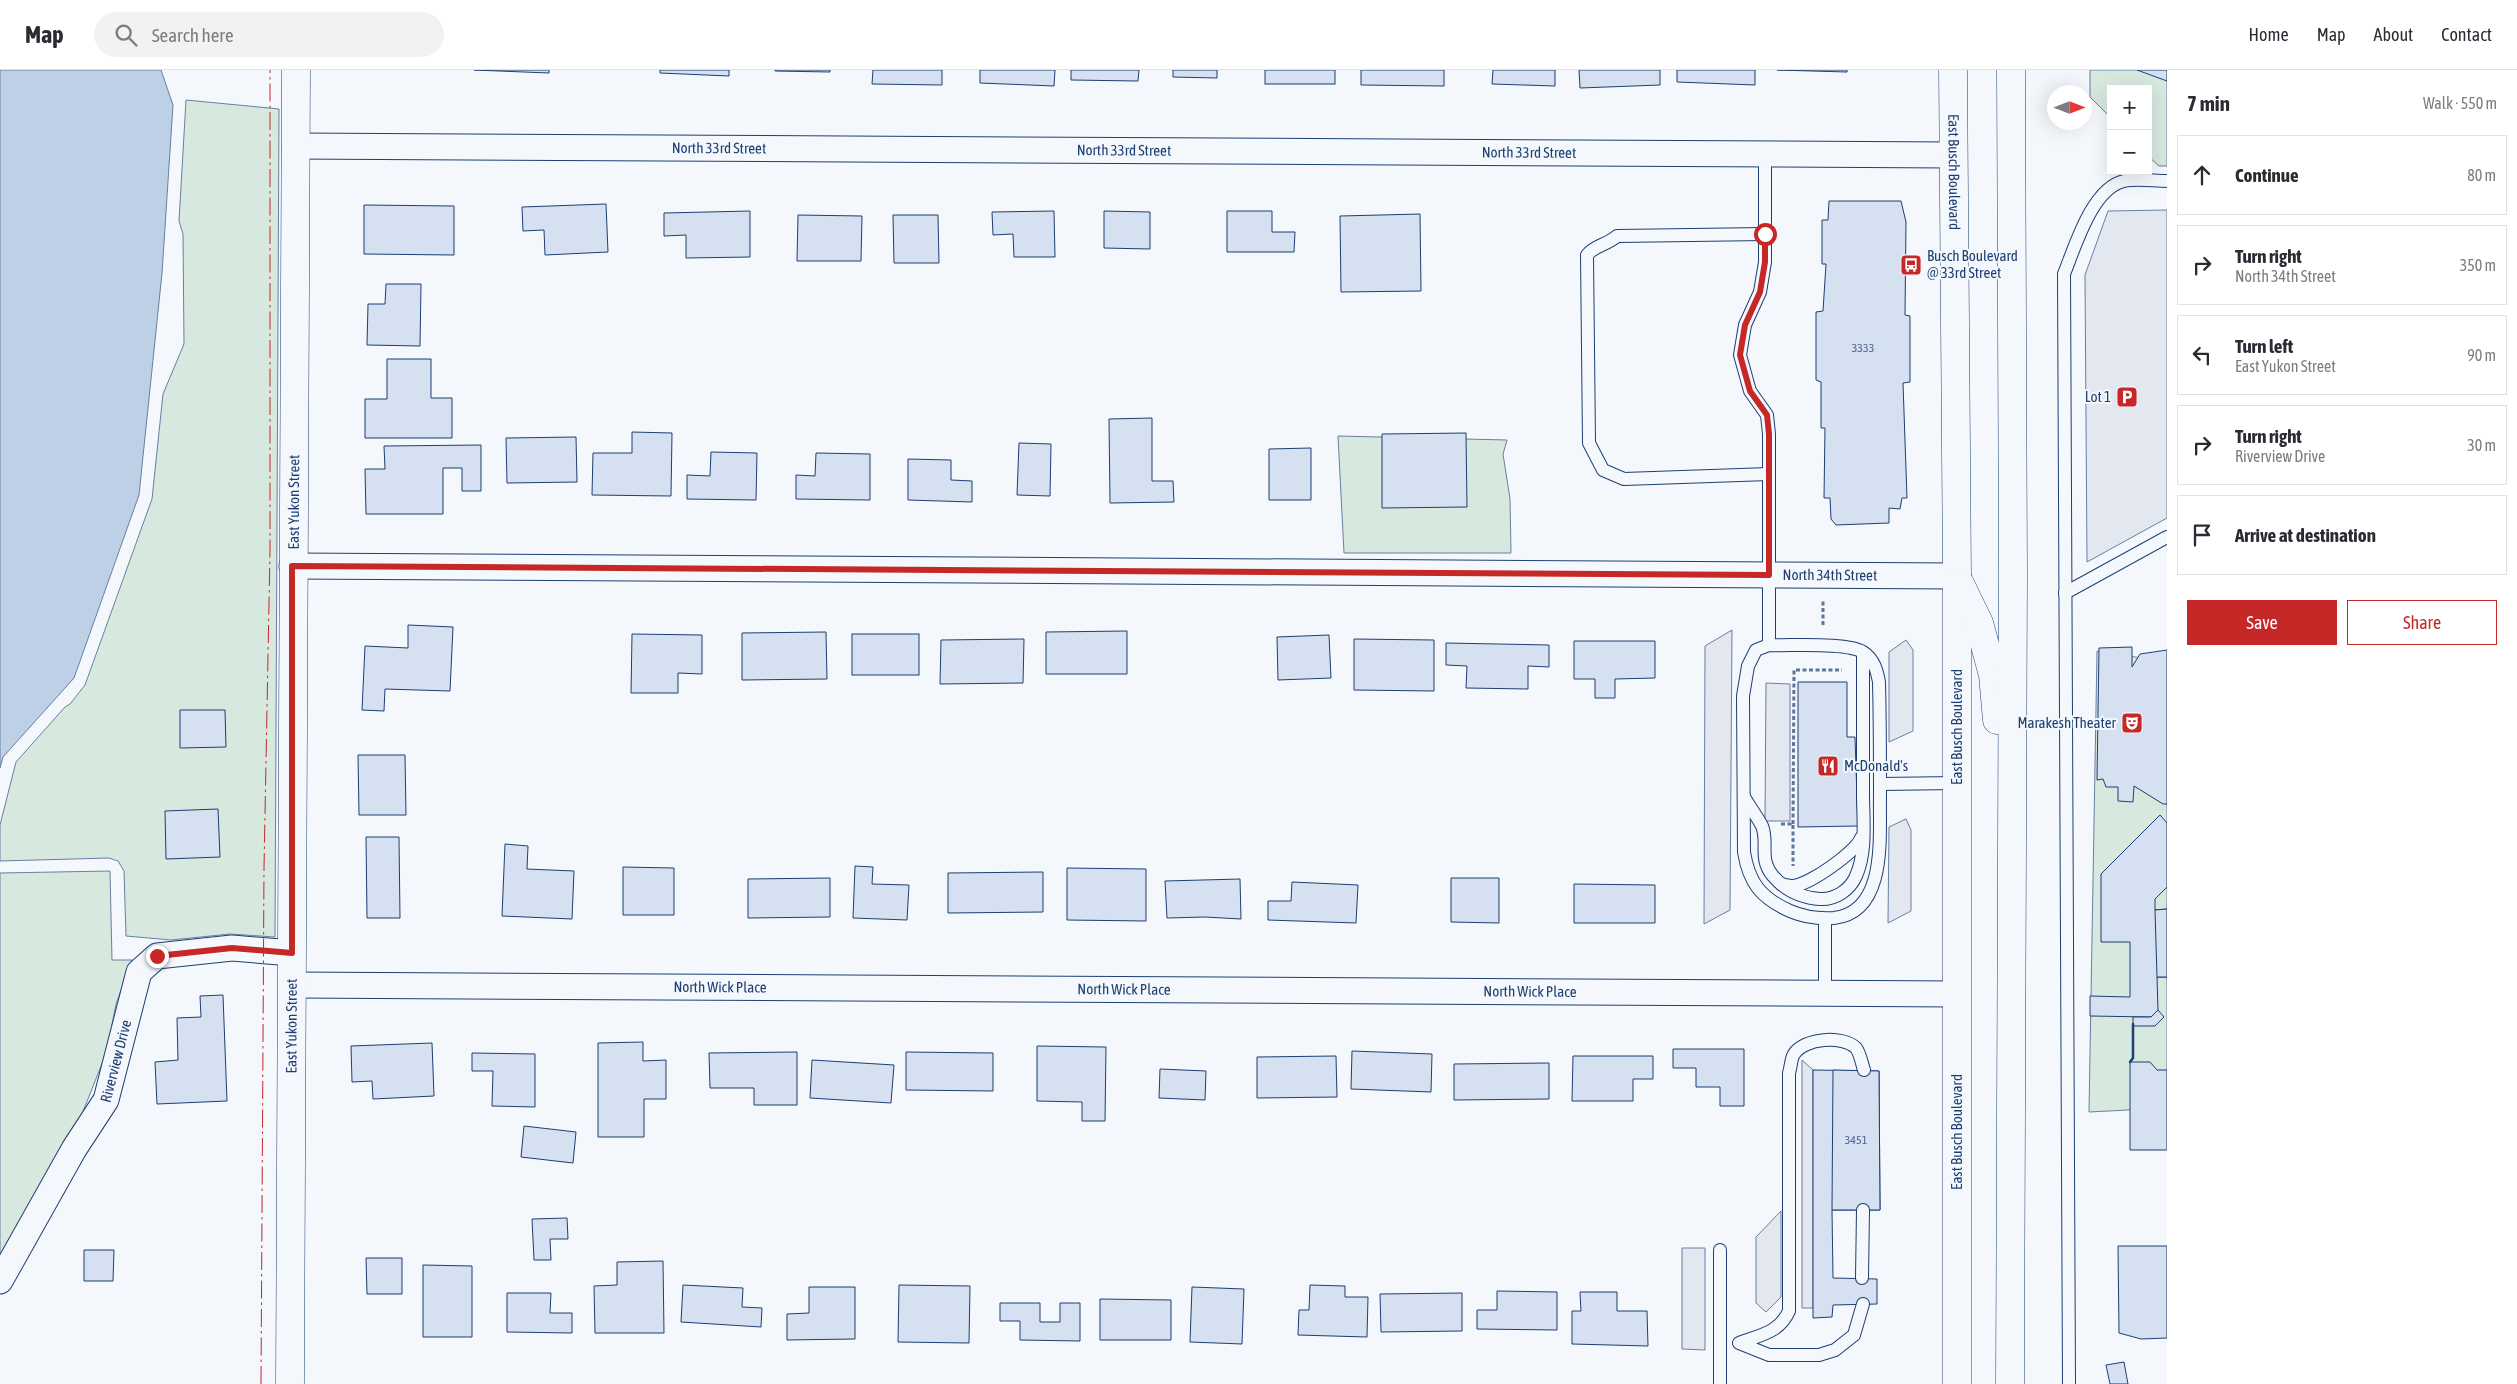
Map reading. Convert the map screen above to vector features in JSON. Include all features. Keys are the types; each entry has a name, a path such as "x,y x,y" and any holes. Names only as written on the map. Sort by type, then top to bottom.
{"main road":[{"name":"East Yukon Street","path":"290,1384 292,566 296,70"},
{"name":"East Busch Boulevard","path":"1953,70 1952,155 1957,576 1957,1384"},
{"path":"2010,1384 2012,865 2011,70"},
{"path":"1957,576 1979,623 1992,675 2012,865"}],"street":[{"name":"North 33rd Street","path":"295,146 1952,155"},
{"name":"North 34th Street","path":"292,566 1957,576"},
{"name":"Riverview Drive","path":"0,1281 74,1148 106,1100 139,972 157,956 232,948 292,953"},
{"name":"North Wick Place","path":"292,985 1957,994"}],"lane":[{"path":"1765,154 1765,262 1760,292 1745,325 1740,355 1750,391 1767,415 1769,645"},
{"path":"2070,1384 2069,878 2065,593 2064,274 2092,208 2108,189 2124,181 2167,181"},
{"path":"1765,234 1617,236 1610,243 1593,248 1587,255 1589,443 1603,470 1624,479 1769,474"},
{"path":"2065,593 2167,537"},
{"path":"1769,645 1847,647 1863,652 1876,666 1879,682 1879,862 1875,879 1867,896 1857,910 1842,917 1825,919 1799,915 1780,907 1760,892 1747,874 1744,852 1743,696 1748,666 1756,650 1769,645"},
{"path":"1744,797 1761,824 1763,857 1768,869 1796,894 1823,899 1837,896 1848,889 1856,877 1861,859 1863,834 1863,652"},
{"path":"1880,784 1957,783"},
{"path":"1787,885 1804,883 1852,851 1859,844 1863,834"},
{"path":"1825,919 1825,993"},
{"path":"1720,1343 1739,1343 1775,1330 1784,1322 1789,1311 1789,1073 1794,1054 1803,1045 1815,1041 1844,1041 1856,1048 1864,1070"},
{"path":"1862,1278 1863,1210"},
{"path":"1720,1250 1720,1384"},
{"path":"1739,1343 1769,1355 1819,1355 1834,1350 1854,1335 1863,1304"}],"path":[{"path":"1787,885 1793,824 1794,670 1845,670"},
{"path":"1761,824 1793,824"}],"shaded area":[{"path":"2090,70 2167,70 2167,166 2159,166 2152,160 2152,85 2107,85 2107,114 2092,99 2092,85 2090,85"},
{"path":"186,100 279,109 275,937 230,934 171,940 126,936 124,871 118,861 109,858 0,861 0,825 16,762 65,707 70,704 85,685 152,499 163,394 184,344 183,234 179,221"},
{"name":"Lot 1","path":"2167,210 2167,518 2087,562 2085,275 2108,211"},
{"path":"1338,436 1507,440 1503,454 1510,499 1511,553 1344,553"},
{"path":"1732,630 1730,910 1704,924 1705,646"},
{"path":"1906,640 1913,650 1913,731 1889,742 1889,652"},
{"path":"2097,651 2167,662 2167,1108 2089,1112"},
{"path":"1766,683 1790,684 1790,821 1765,821"},
{"path":"1906,819 1911,830 1911,911 1888,923 1889,827"},
{"path":"110,871 112,960 132,960 116,1004 107,1051 82,1114 0,1257 0,873"},
{"path":"1802,1060 1813,1070 1813,1308 1802,1308"},
{"path":"1781,1211 1781,1297 1766,1312 1756,1303 1756,1237"},
{"path":"1682,1248 1705,1248 1705,1350 1682,1349"}],"water":[{"path":"0,70 161,70 173,105 162,273 139,495 74,678 3,757 0,768"}],"building":[{"path":"474,70 549,70 549,73"},
{"path":"660,70 729,70 729,76 660,73"},
{"path":"830,70 830,72 775,71"},
{"path":"873,70 942,70 942,85 872,84"},
{"path":"980,70 1055,70 1054,86 980,83"},
{"path":"1071,70 1139,70 1138,81 1071,80"},
{"path":"1173,70 1217,70 1217,78 1173,77"},
{"path":"1265,70 1335,70 1335,84 1265,84"},
{"path":"1361,70 1444,70 1444,86 1361,85"},
{"path":"1493,70 1555,70 1555,86 1492,84"},
{"path":"1579,70 1660,70 1660,85 1580,88"},
{"path":"1677,70 1755,70 1755,85 1677,82"},
{"path":"1777,70 1847,70 1847,72"},
{"path":"2137,70 2167,70 2167,81"},
{"path":"1829,201 1901,201 1906,222 1905,315 1910,316 1910,382 1903,383 1907,498 1902,498 1900,509 1889,508 1889,523 1836,525 1831,519 1830,498 1824,498 1825,428 1821,428 1821,382 1816,380 1816,312 1823,311 1826,264 1822,264 1822,220 1828,220"},
{"path":"606,204 608,252 545,255 544,230 523,231 522,207"},
{"path":"364,205 454,206 454,255 364,254"},
{"path":"750,211 750,257 686,258 686,235 664,236 664,213"},
{"path":"1054,211 1055,257 1014,257 1013,234 993,235 992,212"},
{"path":"1104,211 1150,212 1150,249 1104,248"},
{"path":"1227,211 1272,211 1272,232 1295,232 1294,252 1227,252"},
{"path":"1420,214 1421,291 1341,292 1340,216"},
{"path":"798,215 862,216 861,261 797,261"},
{"path":"893,215 938,215 939,263 894,263"},
{"path":"386,284 421,284 420,346 367,345 368,304 385,304"},
{"path":"387,359 431,359 431,398 452,398 452,438 365,438 365,399 387,399"},
{"path":"1152,418 1152,481 1173,481 1174,502 1110,503 1109,419"},
{"path":"632,432 672,433 671,496 592,495 593,453 632,453"},
{"path":"1466,433 1467,507 1382,508 1382,434"},
{"path":"576,437 577,482 507,483 506,438"},
{"path":"1019,443 1051,444 1050,496 1017,495"},
{"path":"481,445 481,491 462,491 462,468 443,468 443,514 366,514 365,469 385,469 384,446"},
{"path":"1311,448 1311,500 1269,500 1269,449"},
{"path":"711,452 757,453 756,500 687,499 687,475 710,476"},
{"path":"816,453 870,454 870,500 796,499 796,475 815,476"},
{"path":"908,459 951,460 951,480 972,481 972,502 908,500"},
{"path":"408,625 453,627 450,691 385,689 384,711 362,710 365,646 408,648"},
{"path":"1127,631 1127,674 1046,674 1046,632"},
{"path":"826,632 827,679 742,680 742,633"},
{"path":"632,634 702,635 702,674 678,673 678,693 631,693"},
{"path":"852,634 919,634 919,675 852,675"},
{"path":"1329,635 1331,678 1278,680 1277,637"},
{"path":"1024,639 1023,683 940,684 941,640"},
{"path":"1354,639 1434,640 1434,691 1354,690"},
{"path":"1574,641 1655,641 1655,678 1615,679 1615,698 1595,698 1595,679 1574,679"},
{"path":"1446,643 1549,645 1549,667 1528,666 1528,689 1466,688 1467,666 1446,665"},
{"name":"Marakesh Theater","path":"2132,647 2132,667 2140,654 2167,650 2167,804 2163,804 2134,786 2133,802 2118,801 2118,787 2106,787 2103,779 2097,780 2099,648"},
{"path":"1798,682 1847,682 1847,737 1855,737 1858,826 1798,827"},
{"path":"180,710 225,710 226,747 180,748"},
{"path":"358,755 405,755 406,815 359,815"},
{"path":"218,809 220,857 166,859 165,811"},
{"path":"2160,815 2167,823 2167,887 2155,899 2155,910 2167,909 2167,977 2157,977 2158,1010 2151,1017 2090,1016 2090,996 2130,997 2130,942 2101,942 2101,874"},
{"path":"366,837 399,837 400,918 367,918"},
{"path":"505,844 528,846 527,869 574,871 572,919 502,916"},
{"path":"855,866 873,867 872,884 909,885 907,920 853,918"},
{"path":"623,867 674,868 674,915 623,915"},
{"path":"1067,868 1146,869 1146,921 1067,920"},
{"path":"1043,872 1043,912 948,913 948,873"},
{"path":"830,878 830,917 748,918 748,879"},
{"path":"1451,878 1499,878 1499,923 1451,922"},
{"path":"1240,879 1241,919 1205,917 1167,918 1165,881"},
{"path":"1292,882 1358,885 1356,923 1268,920 1268,901 1291,901"},
{"path":"1574,884 1655,885 1655,923 1574,923"},
{"path":"2167,909 2167,977 2157,977 2155,910"},
{"path":"223,995 227,1101 157,1104 155,1062 178,1060 177,1018 201,1017 200,996"},
{"path":"2158,1010 2164,1017 2155,1026 2133,1026 2133,1017 2151,1017"},
{"path":"643,1042 643,1061 666,1060 666,1099 644,1099 644,1137 598,1137 598,1043"},
{"path":"432,1043 434,1096 373,1099 372,1081 352,1082 351,1046"},
{"path":"1037,1046 1106,1047 1105,1121 1082,1121 1082,1102 1037,1101"},
{"path":"1673,1049 1744,1049 1744,1106 1720,1106 1720,1087 1696,1087 1696,1068 1673,1068"},
{"path":"1352,1051 1432,1054 1431,1092 1351,1089"},
{"path":"797,1052 797,1105 754,1105 754,1088 710,1088 709,1053"},
{"path":"906,1052 993,1053 993,1091 906,1090"},
{"path":"472,1053 535,1054 535,1107 492,1106 493,1071 472,1071"},
{"path":"1336,1056 1337,1097 1257,1098 1257,1057"},
{"path":"1573,1056 1653,1056 1653,1079 1633,1079 1633,1101 1572,1101"},
{"path":"812,1060 894,1065 891,1103 810,1098"},
{"path":"2130,1062 2150,1062 2157,1070 2167,1070 2167,1150 2130,1150"},
{"path":"1549,1063 1549,1099 1454,1100 1454,1064"},
{"path":"1160,1069 1206,1071 1205,1100 1159,1098"},
{"path":"1813,1070 1879,1071 1880,1210 1832,1210 1833,1278 1877,1279 1877,1304 1833,1305 1832,1317 1813,1318"},
{"path":"1833,1070 1879,1071 1880,1210 1832,1210"},
{"path":"524,1126 576,1132 573,1163 521,1157"},
{"path":"567,1218 568,1239 550,1239 551,1260 534,1260 532,1219"},
{"path":"2118,1246 2167,1246 2167,1338 2141,1339 2119,1333"},
{"path":"84,1250 114,1250 113,1281 84,1281"},
{"path":"366,1258 402,1258 402,1294 367,1294"},
{"path":"663,1261 664,1333 595,1333 594,1286 617,1285 617,1262"},
{"path":"423,1265 472,1266 472,1337 423,1337"},
{"path":"683,1285 743,1288 742,1307 762,1308 761,1327 681,1322"},
{"path":"899,1285 970,1286 969,1343 898,1342"},
{"path":"1310,1285 1345,1286 1345,1297 1368,1297 1367,1337 1298,1335 1299,1310 1309,1310"},
{"path":"809,1287 855,1287 855,1339 787,1340 787,1314 809,1313"},
{"path":"1192,1287 1244,1289 1242,1344 1190,1342"},
{"path":"1497,1291 1557,1292 1557,1330 1477,1329 1477,1310 1497,1310"},
{"path":"1580,1292 1617,1292 1617,1311 1647,1311 1648,1346 1572,1344 1572,1311 1581,1311"},
{"path":"507,1293 551,1293 550,1313 572,1313 572,1333 507,1332"},
{"path":"1462,1293 1462,1331 1381,1332 1380,1294"},
{"path":"1100,1299 1171,1300 1171,1340 1100,1340"},
{"path":"1000,1303 1040,1303 1040,1322 1060,1322 1060,1303 1080,1303 1080,1341 1020,1340 1020,1321 1000,1321"},
{"path":"2124,1362 2128,1384 2110,1384 2106,1365"}],"wall":[{"path":"2130,1062 2133,1058 2133,1024"}],"power":[{"path":"261,1384 264,868 270,550 270,70"}],"place":[{"name":"Busch Boulevard @ 33rd Street","path":"1911,265"},
{"name":"Lot 1","path":"2127,397"},
{"name":"Marakesh Theater","path":"2132,723"},
{"name":"McDonald's","path":"1828,766"}],"route":[{"path":"157,956 232,948 292,953 292,566 1769,575 1769,434 1767,415 1750,391 1740,355 1745,325 1760,292 1765,262 1765,234"}]}
